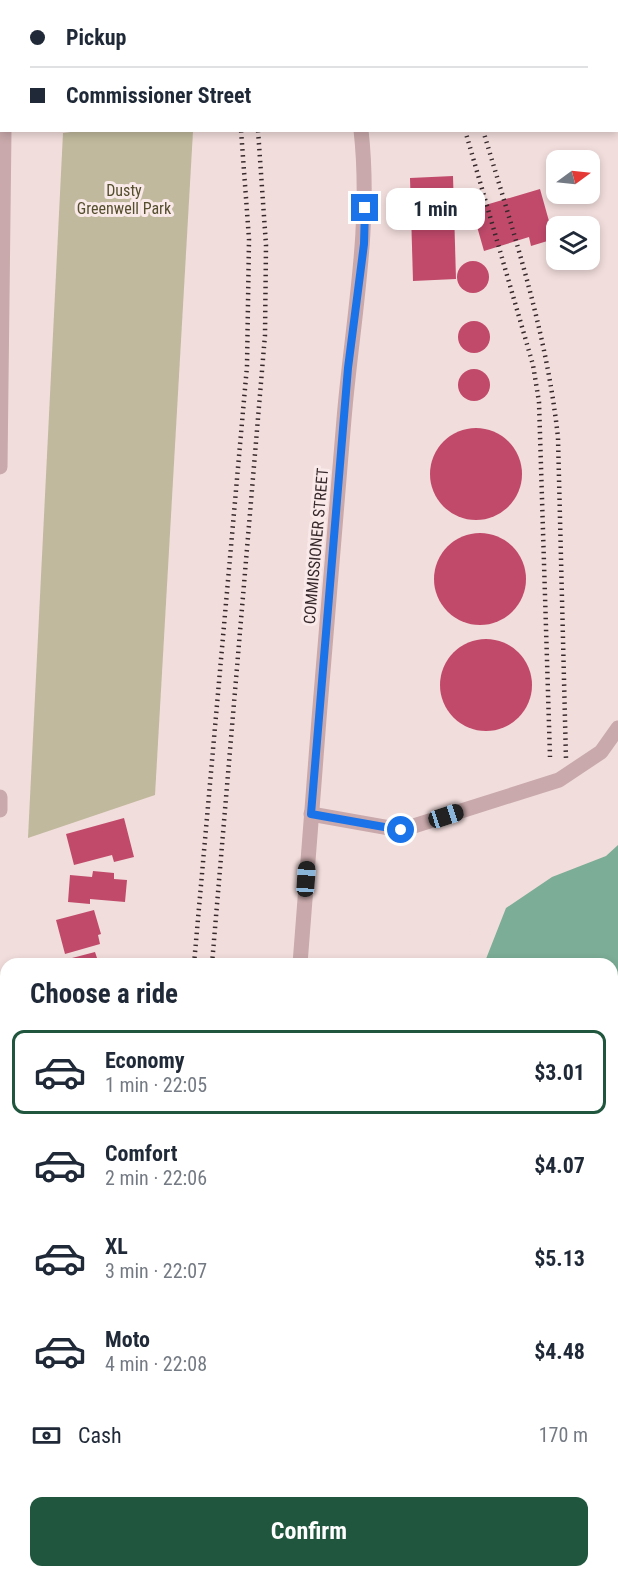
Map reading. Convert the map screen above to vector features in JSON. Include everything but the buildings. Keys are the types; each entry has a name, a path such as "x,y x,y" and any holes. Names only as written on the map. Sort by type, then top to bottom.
{"street":[{"path":"0,467 4,132"},
{"name":"COMMISSIONER STREET","path":"300,958 348,368 364,244 366,171 361,132"},
{"path":"311,814 401,830 559,780 601,752 618,728"},
{"path":"0,797 0,810"}],"green space":[{"name":"Dusty Greenwell Park","path":"193,132 155,795 28,838 63,133"}],"shaded area":[{"path":"618,800 618,958 466,958 481,900 591,824"}],"pier":[{"path":"618,797 618,845 606,856 552,877 506,908 486,958 463,958 479,899 494,878 532,852 590,821"}],"railway":[{"path":"195,958 247,366 249,239 241,132"},
{"path":"213,958 265,335 266,245 258,132"},
{"path":"466,132 533,365 539,402 550,757"},
{"path":"484,132 528,282 553,399 558,438 566,760"}],"route":[{"path":"365,208 364,244 348,368 311,814 401,830"}]}
